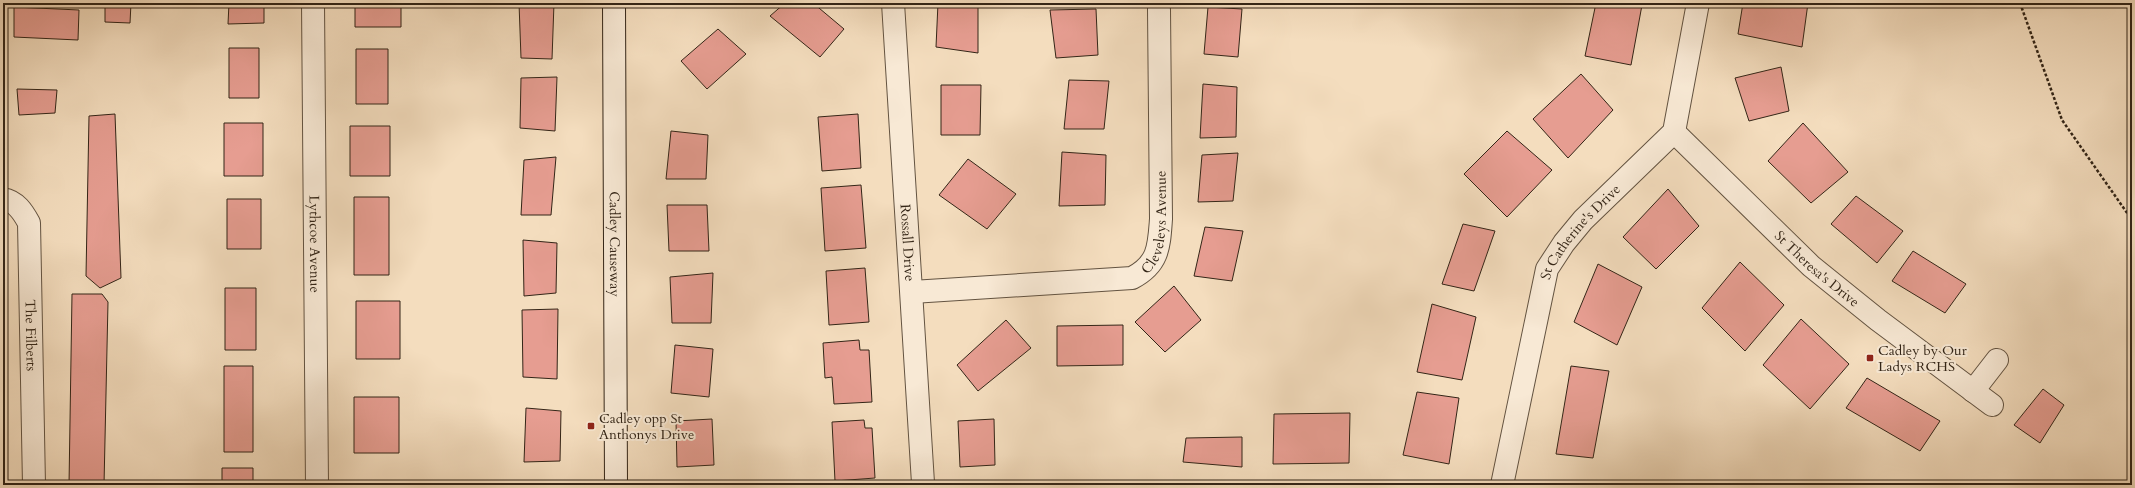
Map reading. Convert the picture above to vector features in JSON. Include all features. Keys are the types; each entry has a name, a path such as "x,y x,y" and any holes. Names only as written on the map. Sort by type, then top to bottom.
{"street":[{"name":"Lythcoe Avenue","path":"313,3 316,485"},
{"name":"Cadley Causeway","path":"614,3 616,485"},
{"name":"Rossall Drive","path":"893,3 923,483"},
{"path":"1674,132 1698,3"},
{"name":"Cleveleys Avenue","path":"912,292 1132,278 1143,272 1157,253 1161,219 1159,10"},
{"name":"St Theresa's Drive","path":"1674,132 1811,266 1878,320 1992,405"},
{"name":"St Catherine's Drive","path":"1502,485 1547,269 1564,243 1583,220 1674,132"},
{"name":"The Filberts","path":"3,199 8,200 22,210 29,223 34,485"},
{"path":"1973,391 1997,360"}],"path":[{"path":"2020,3 2062,120 2132,220"},
{"path":"2075,485 2132,482"}],"building":[{"path":"105,3 131,3 130,23 105,22"},
{"path":"229,3 264,3 264,23 228,24"},
{"path":"355,3 401,3 401,27 355,27"},
{"path":"519,3 554,3 552,59 521,58"},
{"path":"785,3 813,3 844,29 820,57 770,16"},
{"path":"938,3 978,3 978,53 936,47"},
{"path":"1596,3 1635,3 1642,5 1631,65 1585,56"},
{"path":"1743,3 1808,3 1802,47 1738,34"},
{"path":"14,7 79,10 78,40 14,37"},
{"path":"1208,7 1242,9 1238,57 1204,54"},
{"path":"1096,9 1098,55 1056,58 1050,10"},
{"path":"718,29 746,54 707,89 681,61"},
{"path":"229,48 259,48 259,98 229,98"},
{"path":"356,49 388,49 388,104 356,104"},
{"path":"1781,67 1789,111 1749,121 1735,78"},
{"path":"1581,74 1613,110 1568,158 1533,119"},
{"path":"557,77 555,131 520,128 521,78"},
{"path":"1069,80 1109,81 1104,129 1064,129"},
{"path":"1203,84 1237,87 1236,137 1200,138"},
{"path":"941,85 981,85 980,135 941,135"},
{"path":"17,89 57,90 55,113 19,115"},
{"path":"115,114 121,278 100,288 86,276 89,116"},
{"path":"858,114 861,168 822,171 818,117"},
{"path":"224,123 263,123 263,176 224,176"},
{"path":"1803,123 1848,172 1811,203 1768,161"},
{"path":"350,126 390,126 390,176 350,176"},
{"path":"671,131 708,135 706,179 666,179"},
{"path":"1507,131 1552,170 1507,217 1464,174"},
{"path":"1062,152 1106,155 1105,205 1059,206"},
{"path":"1238,153 1233,201 1198,202 1202,155"},
{"path":"556,157 551,215 521,215 524,160"},
{"path":"968,159 1016,194 987,229 939,195"},
{"path":"861,185 866,248 825,251 821,188"},
{"path":"1668,189 1699,226 1656,269 1623,237"},
{"path":"1856,196 1903,231 1877,263 1831,224"},
{"path":"354,197 389,197 389,275 354,275"},
{"path":"227,199 261,199 261,249 227,249"},
{"path":"667,205 707,205 709,251 669,251"},
{"path":"1463,224 1495,231 1474,291 1442,284"},
{"path":"1205,227 1243,231 1232,281 1194,276"},
{"path":"523,240 557,243 556,293 524,296"},
{"path":"1913,251 1966,284 1945,313 1892,281"},
{"path":"1740,262 1784,305 1745,351 1702,308"},
{"path":"1598,264 1642,287 1617,345 1574,322"},
{"path":"865,268 869,322 829,325 826,271"},
{"path":"713,273 711,323 672,323 670,277"},
{"path":"1174,286 1201,320 1165,352 1135,322"},
{"path":"225,288 256,288 256,350 225,350"},
{"path":"72,294 102,294 108,302 104,485 69,485"},
{"path":"356,301 400,301 400,359 356,359"},
{"path":"1432,304 1476,317 1462,380 1417,372"},
{"path":"558,309 557,379 523,377 522,310"},
{"path":"1801,319 1849,364 1810,409 1763,365"},
{"path":"1006,320 1031,348 978,391 957,365"},
{"path":"1123,325 1123,365 1057,366 1057,326"},
{"path":"859,340 860,350 869,350 872,402 834,404 832,377 825,378 823,343"},
{"path":"675,345 713,349 709,397 671,393"},
{"path":"224,366 253,366 253,452 224,452"},
{"path":"1571,366 1609,371 1593,458 1556,454"},
{"path":"1867,378 1940,421 1920,451 1846,408"},
{"path":"2043,389 2064,405 2040,443 2014,425"},
{"path":"1417,392 1459,398 1449,464 1403,455"},
{"path":"354,397 399,397 399,453 354,453"},
{"path":"526,408 561,411 560,461 524,462"},
{"path":"1350,413 1349,463 1273,464 1274,414"},
{"path":"712,419 714,465 677,467 676,421"},
{"path":"994,419 995,465 960,467 958,421"},
{"path":"864,420 865,428 872,428 875,478 835,481 832,422"},
{"path":"1242,437 1242,467 1183,462 1186,438"},
{"path":"222,468 253,468 253,485 222,485"}],"place":[{"name":"Cadley by Our Ladys RCHS","path":"1870,358"},
{"name":"Cadley opp St Anthonys Drive","path":"591,426"}]}
